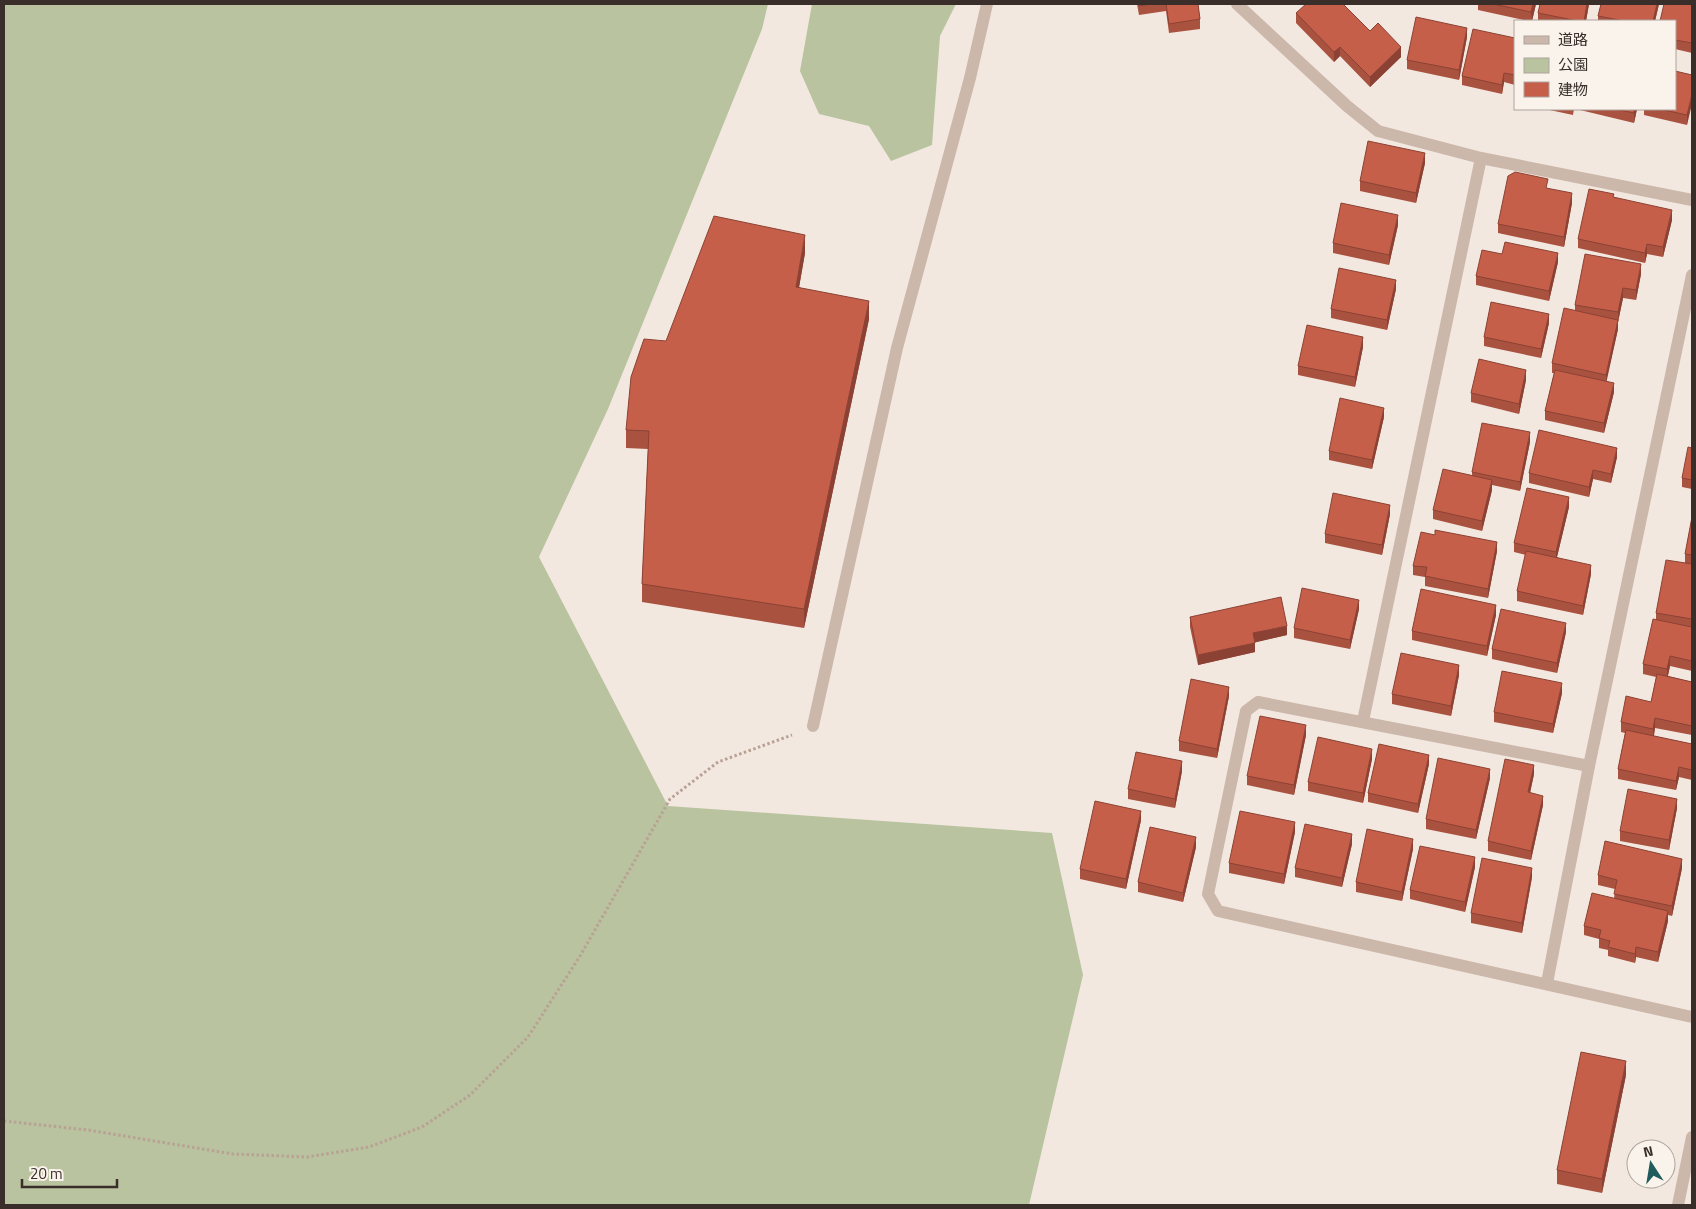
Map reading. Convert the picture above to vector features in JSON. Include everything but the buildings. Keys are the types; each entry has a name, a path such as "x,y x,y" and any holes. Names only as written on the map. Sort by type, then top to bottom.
{"street":[{"path":"813,726 897,348 970,78 987,4"},
{"path":"1237,4 1347,106 1378,131 1481,158 1692,200"},
{"path":"1363,721 1481,158"},
{"path":"1547,984 1589,766 1692,275"},
{"path":"1589,766 1258,702 1246,710 1208,894 1218,911 1692,1017"},
{"path":"1678,1205 1692,1137"}],"path":[{"path":"4,1121 88,1130 233,1154 306,1157 369,1147 422,1127 470,1095 528,1037 580,956 670,800 718,762 813,726"}],"green space":[{"path":"4,4 768,4 762,29 608,409 539,557 668,806 1052,833 1083,975 1029,1205 4,1205"},
{"path":"812,4 956,4 940,36 932,145 891,161 869,126 819,114 800,71"}]}
